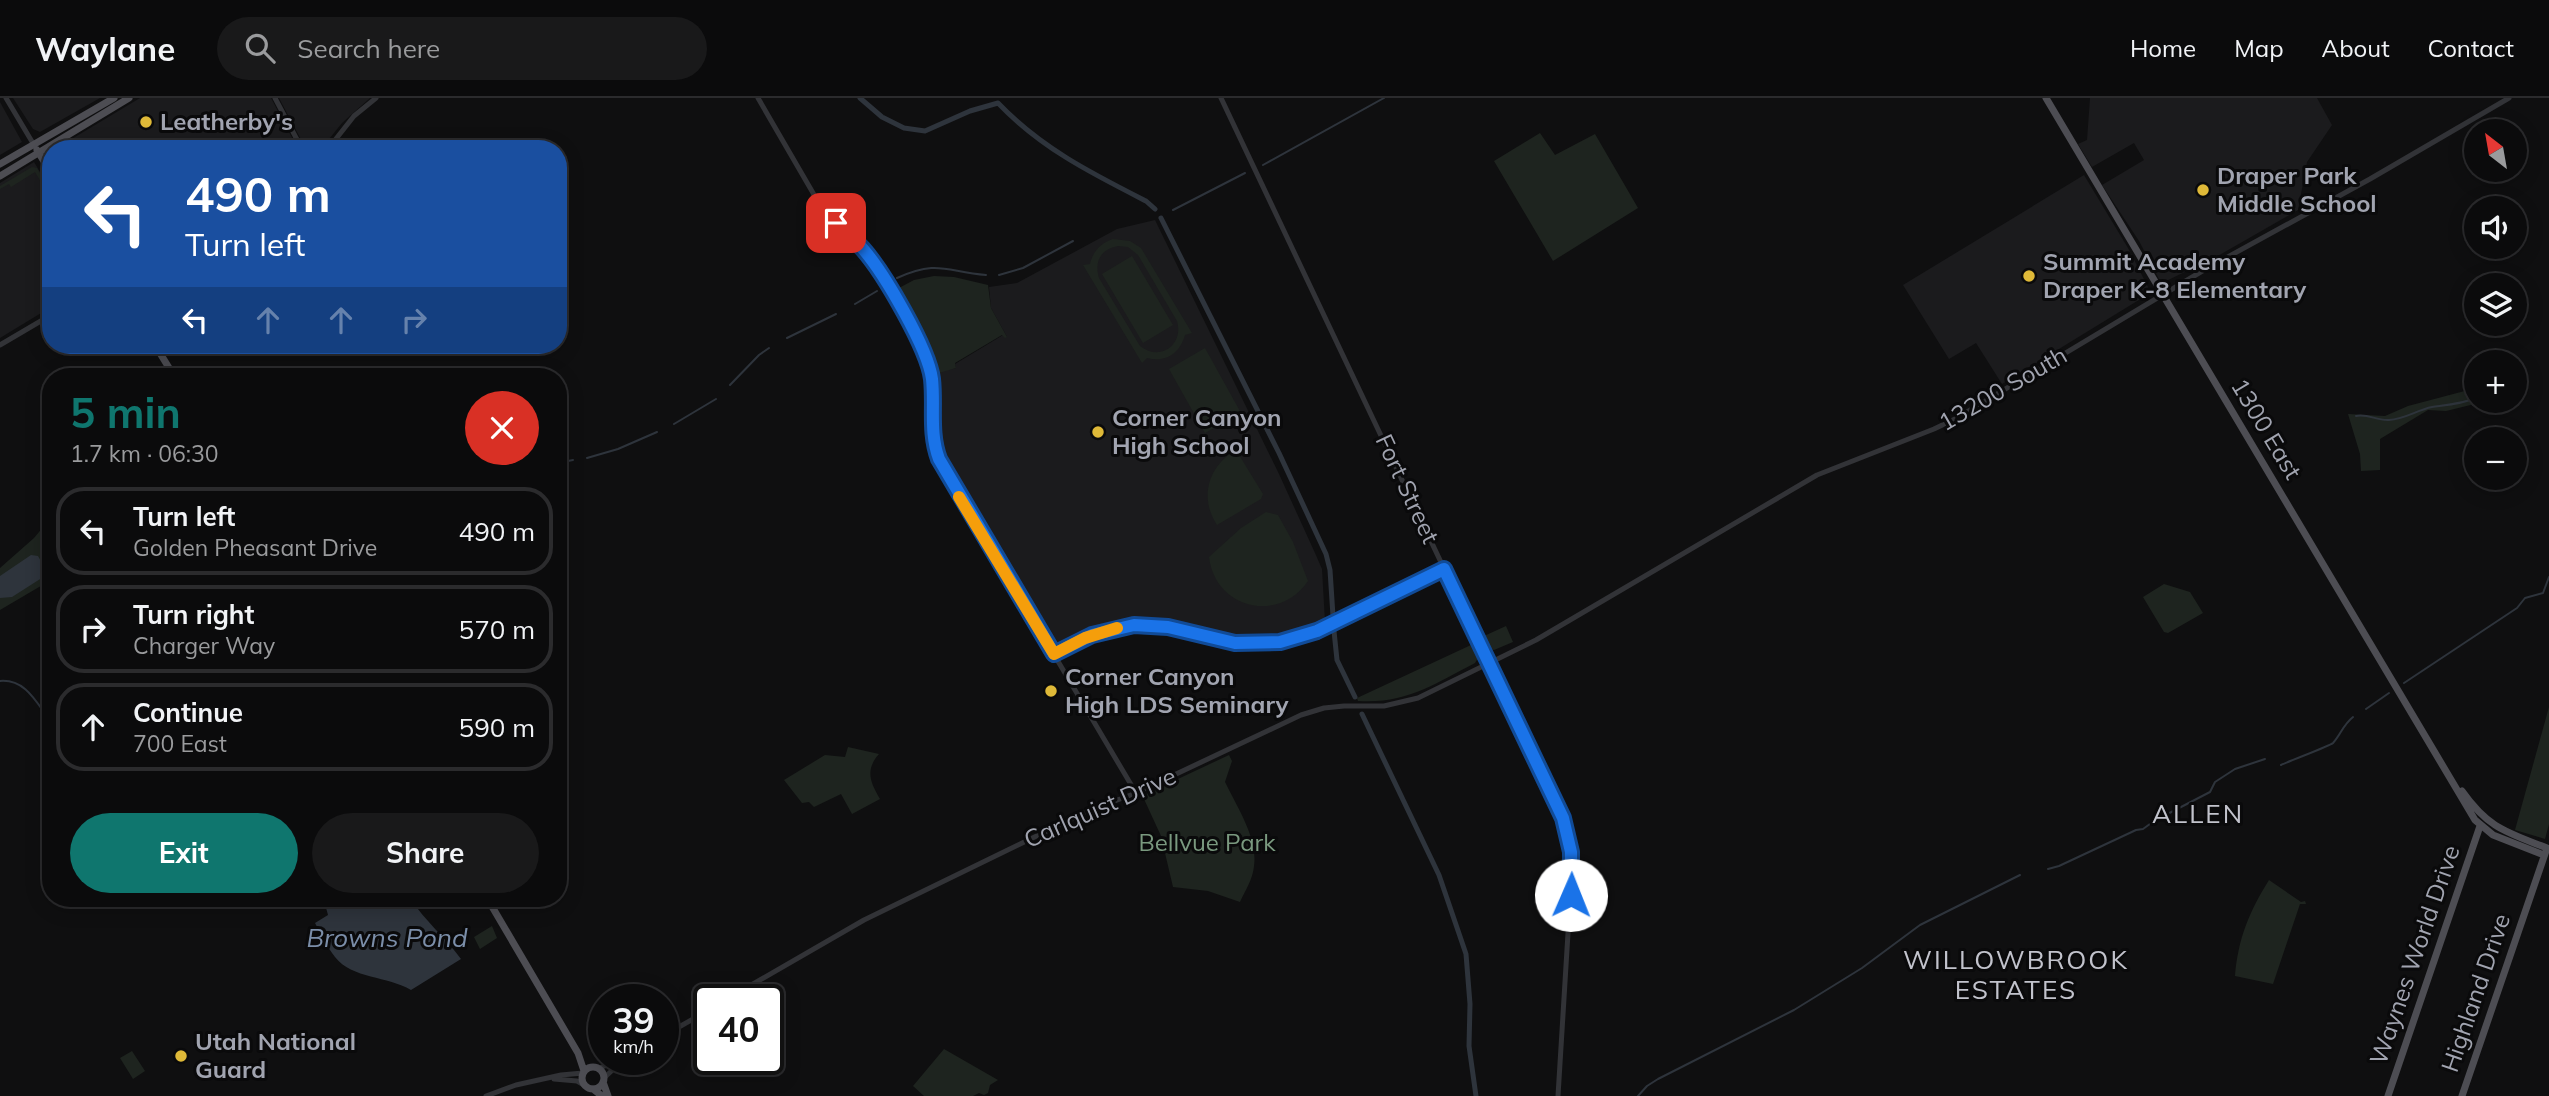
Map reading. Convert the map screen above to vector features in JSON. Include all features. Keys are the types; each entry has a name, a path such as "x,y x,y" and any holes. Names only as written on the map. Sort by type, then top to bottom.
{"main road":[{"path":"43,140 114,98"},
{"path":"60,140 129,98"},
{"name":"1300 East","path":"2046,98 2480,826 2514,844 2547,850"},
{"path":"0,164 42,140"},
{"path":"34,145 42,158"},
{"path":"0,176 42,151"},
{"name":"1300 East","path":"2452,781 2488,822 2547,850"},
{"path":"2480,826 2488,822"},
{"name":"Waynes World Drive","path":"2388,1096 2480,826"},
{"path":"2514,844 2533,855 2536,860 2528,903"},
{"name":"Highland Drive","path":"2462,1096 2547,850"},
{"path":"491,907 578,1053 584,1072 584,1084 602,1096"},
{"path":"578,1053 588,1061"},
{"path":"584,1072 588,1070"},
{"path":"601,1075 608,1096"},
{"path":"593,1089 604,1080"}],"street":[{"path":"6,98 34,145"},
{"path":"275,98 297,140"},
{"path":"335,140 354,116 376,98"},
{"path":"758,98 820,205 864,250 880,272 919,341 932,377 933,439 943,467 1136,793"},
{"name":"Fort Street","path":"1220,98 1560,810 1570,844 1571,895 1558,1096"},
{"name":"13200 South","path":"1489,664 1547,633 1816,475 1945,424 2163,294 2509,98"},
{"path":"0,345 42,320"},
{"path":"1054,654 1092,635 1134,625 1168,627 1235,643 1280,642 1317,631 1444,569"},
{"name":"Carlquist Drive","path":"753,984 864,920 1088,811 1136,793 1313,711 1334,706 1384,706 1407,702 1489,664"},
{"path":"486,1096 516,1085 584,1072"},
{"path":"604,1080 609,1075"},
{"path":"551,1079 584,1084"}],"shaded area":[{"path":"13,98 100,98 40,132 33,129"},
{"path":"140,98 271,98 293,140 70,140"},
{"path":"279,98 370,98 342,123 328,140 301,140"},
{"name":"Draper Park Middle School","path":"2090,98 2317,98 2332,125 2307,162 2298,210 2216,257 2164,282 2159,279 2139,241 2102,185 2144,160 2134,143 2092,167 2078,144 2087,140"},
{"path":"0,102 22,142 0,155"},
{"path":"34,162 42,175 42,312 0,338 0,183"},
{"name":"Summit Academy Draper K-8 Elementary","path":"2084,175 2128,248 2148,287 2147,295 2002,384 1976,343 1949,359 1903,285"},
{"name":"Corner Canyon High School","path":"1155,220 1279,474 1322,569 1325,622 1314,627 1273,639 1246,640 1168,622 1131,621 1102,627 1059,646 1055,645 943,457 937,428 937,372 956,368 955,364 1003,335 1007,337 991,308 989,287 1017,283 1117,229"}],"green space":[{"path":"1540,133 1555,155 1595,134 1638,208 1553,261 1494,161"},
{"path":"32,167 37,168 42,176 42,182 35,172 11,187 9,184 0,189 0,186"},
{"path":"1109,241 1130,241 1141,248 1192,333 1185,335 1176,352 1166,358 1147,358 1142,363 1083,265 1090,264 1095,251","holes":["1118,246 1128,247 1138,255 1177,321 1178,330 1174,344 1162,351 1148,351 1140,346 1099,278 1097,266 1103,253"]},
{"path":"1132,256 1173,325 1143,343 1102,274"},
{"path":"934,276 954,277 988,285 991,308 1007,337 1002,335 955,363 956,368 939,373 934,369 925,343 898,293 899,288 914,280"},
{"path":"1205,348 1241,413 1205,433 1169,369"},
{"path":"2464,391 2464,407 2446,411 2428,410 2380,439 2380,470 2361,471 2360,454 2348,414 2385,416 2408,406"},
{"path":"1236,450 1263,494 1261,499 1217,525 1208,504 1209,483 1219,465"},
{"path":"1266,512 1278,515 1293,542 1308,581 1296,594 1281,603 1250,605 1235,599 1223,589 1214,575 1209,557 1241,528"},
{"path":"42,528 42,585 0,610 0,568"},
{"path":"2164,584 2190,592 2203,613 2168,633 2164,632 2143,597"},
{"path":"1506,626 1513,642 1494,650 1490,649 1484,636"},
{"path":"1471,645 1478,658 1475,663 1433,685 1406,696 1358,701 1357,698"},
{"path":"2549,707 2549,824 2545,839 2515,830"},
{"path":"848,747 879,754 872,765 870,776 880,799 852,814 841,794 814,807 809,802 802,803 784,780 825,755 845,757"},
{"name":"Bellvue Park","path":"1229,755 1232,761 1225,782 1246,823 1254,855 1252,876 1240,902 1208,891 1173,887 1161,836 1144,799 1146,794"},
{"path":"2269,880 2306,904 2300,904 2273,984 2235,976 2246,926"},
{"path":"492,926 497,938 480,949 474,937"},
{"path":"944,1049 998,1080 990,1085 988,1093 984,1095 924,1096 913,1086"},
{"path":"132,1051 145,1071 133,1079 120,1058"}],"water":[{"path":"31,555 38,556 42,563 42,578 12,597 0,598 0,576"},
{"name":"Browns Pond","path":"326,907 417,907 461,959 411,990 342,964 329,949 315,923 328,915"}],"waterway":[{"path":"860,98 882,117 904,128 925,131 970,111 998,103 1049,146 1086,170 1146,201 1155,209"},
{"path":"1263,165 1384,98"},
{"path":"1173,210 1245,173"},
{"path":"1161,218 1279,453 1326,554 1330,570 1333,616"},
{"path":"999,275 1023,268 1073,241"},
{"path":"897,278 933,268 986,275"},
{"path":"855,304 877,291"},
{"path":"787,338 836,314"},
{"path":"730,385 769,348"},
{"path":"674,424 716,399"},
{"path":"2356,416 2395,419 2427,408 2464,402"},
{"path":"587,458 618,449 657,432"},
{"path":"567,461 573,460"},
{"path":"2404,683 2517,608 2525,598 2543,593 2549,577"},
{"path":"1334,631 1337,660 1355,697"},
{"path":"0,681 21,686 42,710"},
{"path":"2366,709 2389,693"},
{"path":"1362,714 1439,875 1466,954 1470,1004 1469,1046 1476,1096"},
{"path":"2281,765 2333,743 2353,717"},
{"path":"2048,869 2143,829 2210,792 2215,782 2235,769 2265,759"},
{"path":"1638,1096 1658,1079 1794,1010 1862,968 1920,925 2020,875"}],"slow traffic":[{"path":"959,497 1054,654 1099,632 1117,628"}],"place":[{"name":"Leatherby's","path":"146,122"},
{"name":"Draper Park Middle School","path":"2203,190"},
{"name":"Summit Academy Draper K-8 Elementary","path":"2029,276"},
{"name":"Corner Canyon High School","path":"1098,432"},
{"name":"Corner Canyon High LDS Seminary","path":"1051,691"},
{"name":"Utah National Guard","path":"181,1056"}],"district":[{"name":"ALLEN","path":"2198,814"},
{"name":"WILLOWBROOK ESTATES","path":"2016,975"}],"route":[{"path":"836,223 875,264 919,341 932,377 933,439 939,459 1054,654 1092,635 1134,625 1168,627 1235,643 1280,642 1317,631 1444,569 1563,818 1571,852 1571,895"}]}
